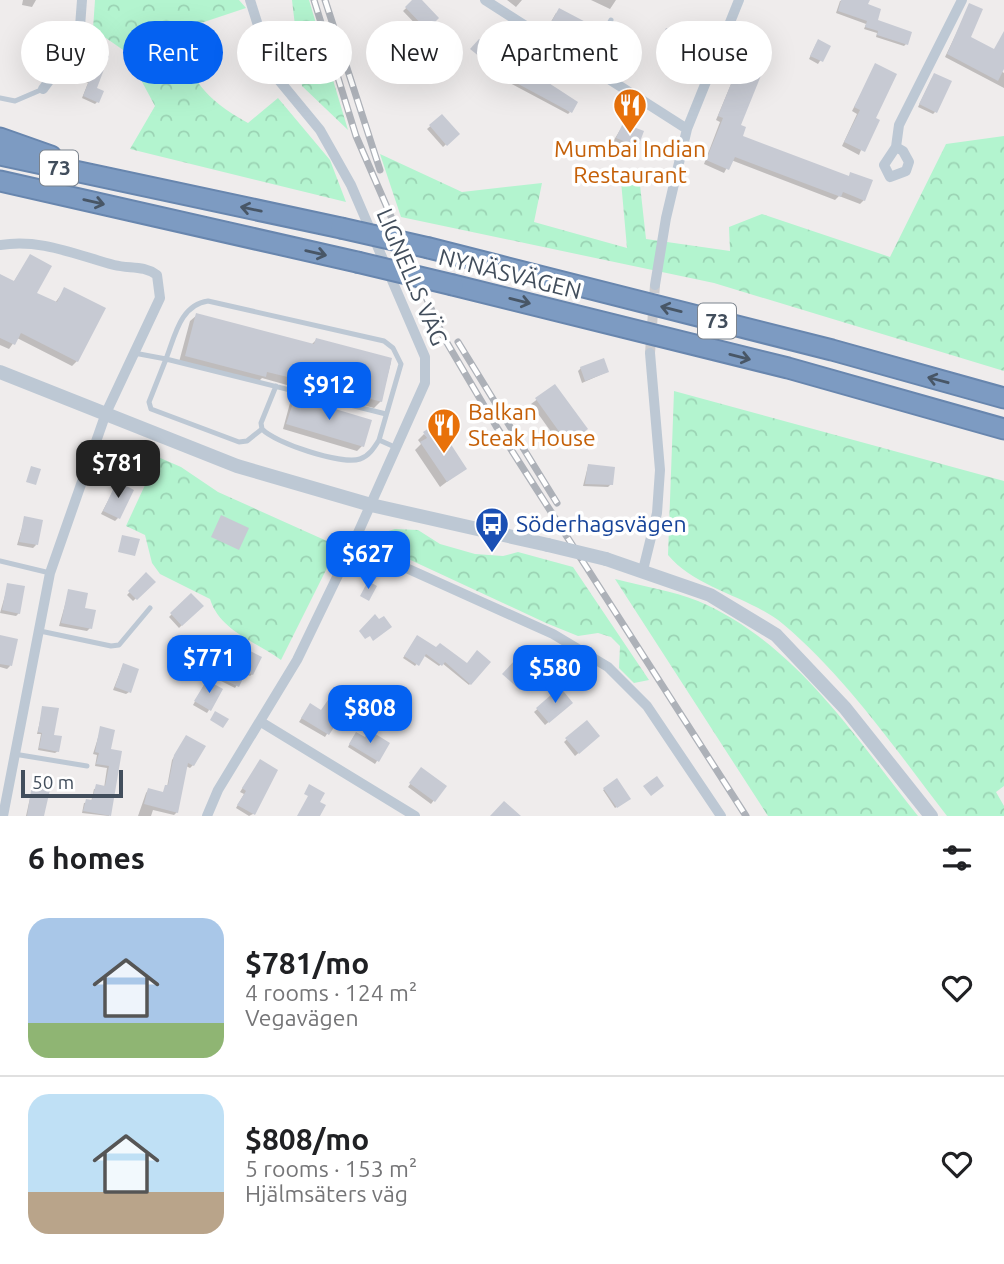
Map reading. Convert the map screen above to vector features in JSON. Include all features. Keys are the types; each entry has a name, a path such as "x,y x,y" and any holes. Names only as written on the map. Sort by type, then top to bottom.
{"highway":[{"path":"0,138 117,180"},
{"name":"NYNÄSVÄGEN","path":"0,155 429,248 1004,398"},
{"name":"NYNÄSVÄGEN","path":"0,181 453,285 788,368 1004,429"}],"street":[{"path":"43,89 79,40 82,0"},
{"name":"LIGNELLS VÄG","path":"250,0 273,73 320,130 351,185 425,357 425,383 371,505"},
{"path":"485,0 517,21"},
{"path":"655,285 666,218 687,129 738,0"},
{"path":"896,147 899,125 962,0"},
{"path":"616,84 687,129"},
{"path":"0,245 20,241 45,245 118,266 147,268 157,275 160,298 106,413 50,572 3,796 3,816"},
{"path":"643,570 657,513 660,470 650,353"},
{"path":"0,372 237,466 371,505 606,559 710,595 776,635 845,708 931,816"},
{"path":"207,816 218,790 297,660 371,505"},
{"path":"353,544 553,634 608,667 654,715 721,816"},
{"path":"261,722 415,816"}],"lane":[{"path":"0,98 15,101 43,89"},
{"path":"262,429 247,441 239,442 151,409 149,401 166,359 186,311 194,304 208,301 384,341 393,348 401,363 379,440 364,457 343,460 275,440 262,429 261,423 276,386"},
{"path":"134,352 386,414"},
{"path":"379,440 397,448"},
{"path":"0,561 50,572"},
{"path":"37,631 111,646 119,645 150,608"},
{"path":"13,754 87,766"}],"green space":[{"path":"95,0 239,0 246,8 207,21 123,21 123,50 109,40 109,21 94,21"},
{"path":"292,0 309,0 315,21 294,21"},
{"path":"143,84 200,84 220,105 248,123 278,98 330,160 346,202 130,149 155,106"},
{"path":"334,84 348,130 302,86"},
{"path":"1004,136 1004,371 714,283 401,217 380,154 462,192 542,183 534,222 627,248 621,181 640,185 646,239 730,251 729,227 762,214 890,257 946,144"},
{"path":"674,391 1004,481 1004,786 996,792 1004,806 1004,816 947,816 850,691 806,645 769,614 693,576 668,555"},
{"path":"158,457 181,467 218,492 338,546 281,660 230,627 215,610 210,599 160,574 152,563 145,535 126,526"},
{"path":"395,529 418,530 440,544 475,554 503,556 518,552 573,567 649,680 634,683 619,668 620,646 611,637 598,633 578,636 546,623 376,544 373,540 379,534"},
{"path":"615,579 698,601 733,619 765,641 821,694 918,816 768,816"}],"building":[{"path":"412,0 422,0 439,18 436,21 418,21 405,7"},
{"path":"841,0 870,0 868,4 881,9 878,20 912,32 908,45 877,35 878,31 865,27 867,21 838,11"},
{"path":"969,3 983,9 971,37 994,49 1004,31 1004,69 998,81 947,54"},
{"path":"559,8 584,21 552,21"},
{"path":"818,39 831,46 823,62 810,56"},
{"path":"477,41 477,55 470,49"},
{"path":"875,63 897,74 876,118 880,120 865,152 844,142 860,110 854,107"},
{"path":"934,73 952,81 937,113 919,104"},
{"path":"88,84 98,84 97,88 104,91 99,103 83,96"},
{"path":"518,84 550,84 578,102 572,113"},
{"path":"731,84 758,84 741,125 746,127 743,136 849,176 850,172 873,180 865,201 843,192 841,197 735,157 729,170 706,160 723,118 718,116"},
{"path":"442,114 460,134 447,146 429,125"},
{"name":"Mumbai Indian Restaurant","path":"623,123 644,131 638,147 616,138"},
{"path":"30,254 52,266 37,293 57,302 64,287 106,308 78,362 21,333 15,345 0,338 0,274 14,281"},
{"path":"196,313 314,344 316,338 392,358 382,402 314,384 312,390 298,386 300,380 267,372 266,377 185,356"},
{"path":"604,358 609,372 585,381 580,367"},
{"path":"555,384 588,429 568,444 535,398"},
{"path":"295,397 372,420 364,447 286,424"},
{"name":"Balkan Steak House","path":"437,423 467,469 447,482 420,442 427,438 423,432"},
{"path":"588,464 615,467 613,485 585,484"},
{"path":"31,466 41,469 36,485 26,482"},
{"path":"117,481 134,490 120,519 103,511"},
{"path":"221,515 249,528 239,550 211,537"},
{"path":"24,516 43,520 38,545 19,542"},
{"path":"122,535 140,539 135,556 118,552"},
{"path":"363,560 373,565 366,576 357,571"},
{"path":"146,572 156,582 137,600 128,591"},
{"path":"368,581 377,586 369,601 360,596"},
{"path":"7,583 25,586 20,614 2,610"},
{"path":"68,589 88,593 85,608 96,610 92,629 61,623"},
{"path":"191,593 204,606 182,626 170,613"},
{"path":"375,614 379,619 384,616 392,627 373,641 370,636 365,639 359,631"},
{"path":"0,635 18,639 12,666 0,664"},
{"path":"417,635 436,647 440,643 467,663 477,650 491,662 471,685 445,662 442,666 426,654 419,666 404,656"},
{"path":"229,640 262,657 253,675 246,672 239,687 220,678 228,663 220,658"},
{"path":"515,660 532,675 520,690 502,674"},
{"path":"123,663 139,669 131,693 115,687"},
{"path":"207,680 223,689 211,711 194,701"},
{"path":"560,687 573,703 549,723 536,708"},
{"path":"328,700 345,710 329,735 301,718 310,703 321,710"},
{"path":"42,706 59,708 54,735 62,736 59,752 39,748 42,733 38,732"},
{"path":"215,711 229,719 223,728 210,720"},
{"path":"587,720 600,736 579,754 565,738"},
{"path":"100,726 115,730 111,749 122,751 111,816 83,811 86,799 92,800 96,784 105,786 109,766 96,764 99,753 95,752"},
{"path":"369,730 390,743 379,762 349,744 356,732 365,737"},
{"path":"186,735 206,746 194,766 188,763 178,813 144,804 148,788 163,792 165,785 168,785 174,755"},
{"path":"260,759 278,770 255,815 237,805 246,791 242,788"},
{"path":"421,767 447,786 435,802 409,783"},
{"path":"657,776 664,786 651,796 643,786"},
{"path":"33,778 52,781 44,816 27,816"},
{"path":"617,778 631,799 617,808 603,788"},
{"path":"309,784 325,793 320,802 326,805 320,816 297,816 308,796 304,794"},
{"path":"504,801 521,816 490,816"}],"tunnel":[{"path":"650,353 655,285"}],"railway":[{"path":"314,0 356,136 443,336 496,426 746,816"},
{"path":"325,0 380,170"},
{"path":"458,342 557,503"}],"place":[{"name":"Mumbai Indian Restaurant","path":"630,135"},
{"name":"Balkan Steak House","path":"444,455"},
{"name":"Söderhagsvägen","path":"492,554"}]}
